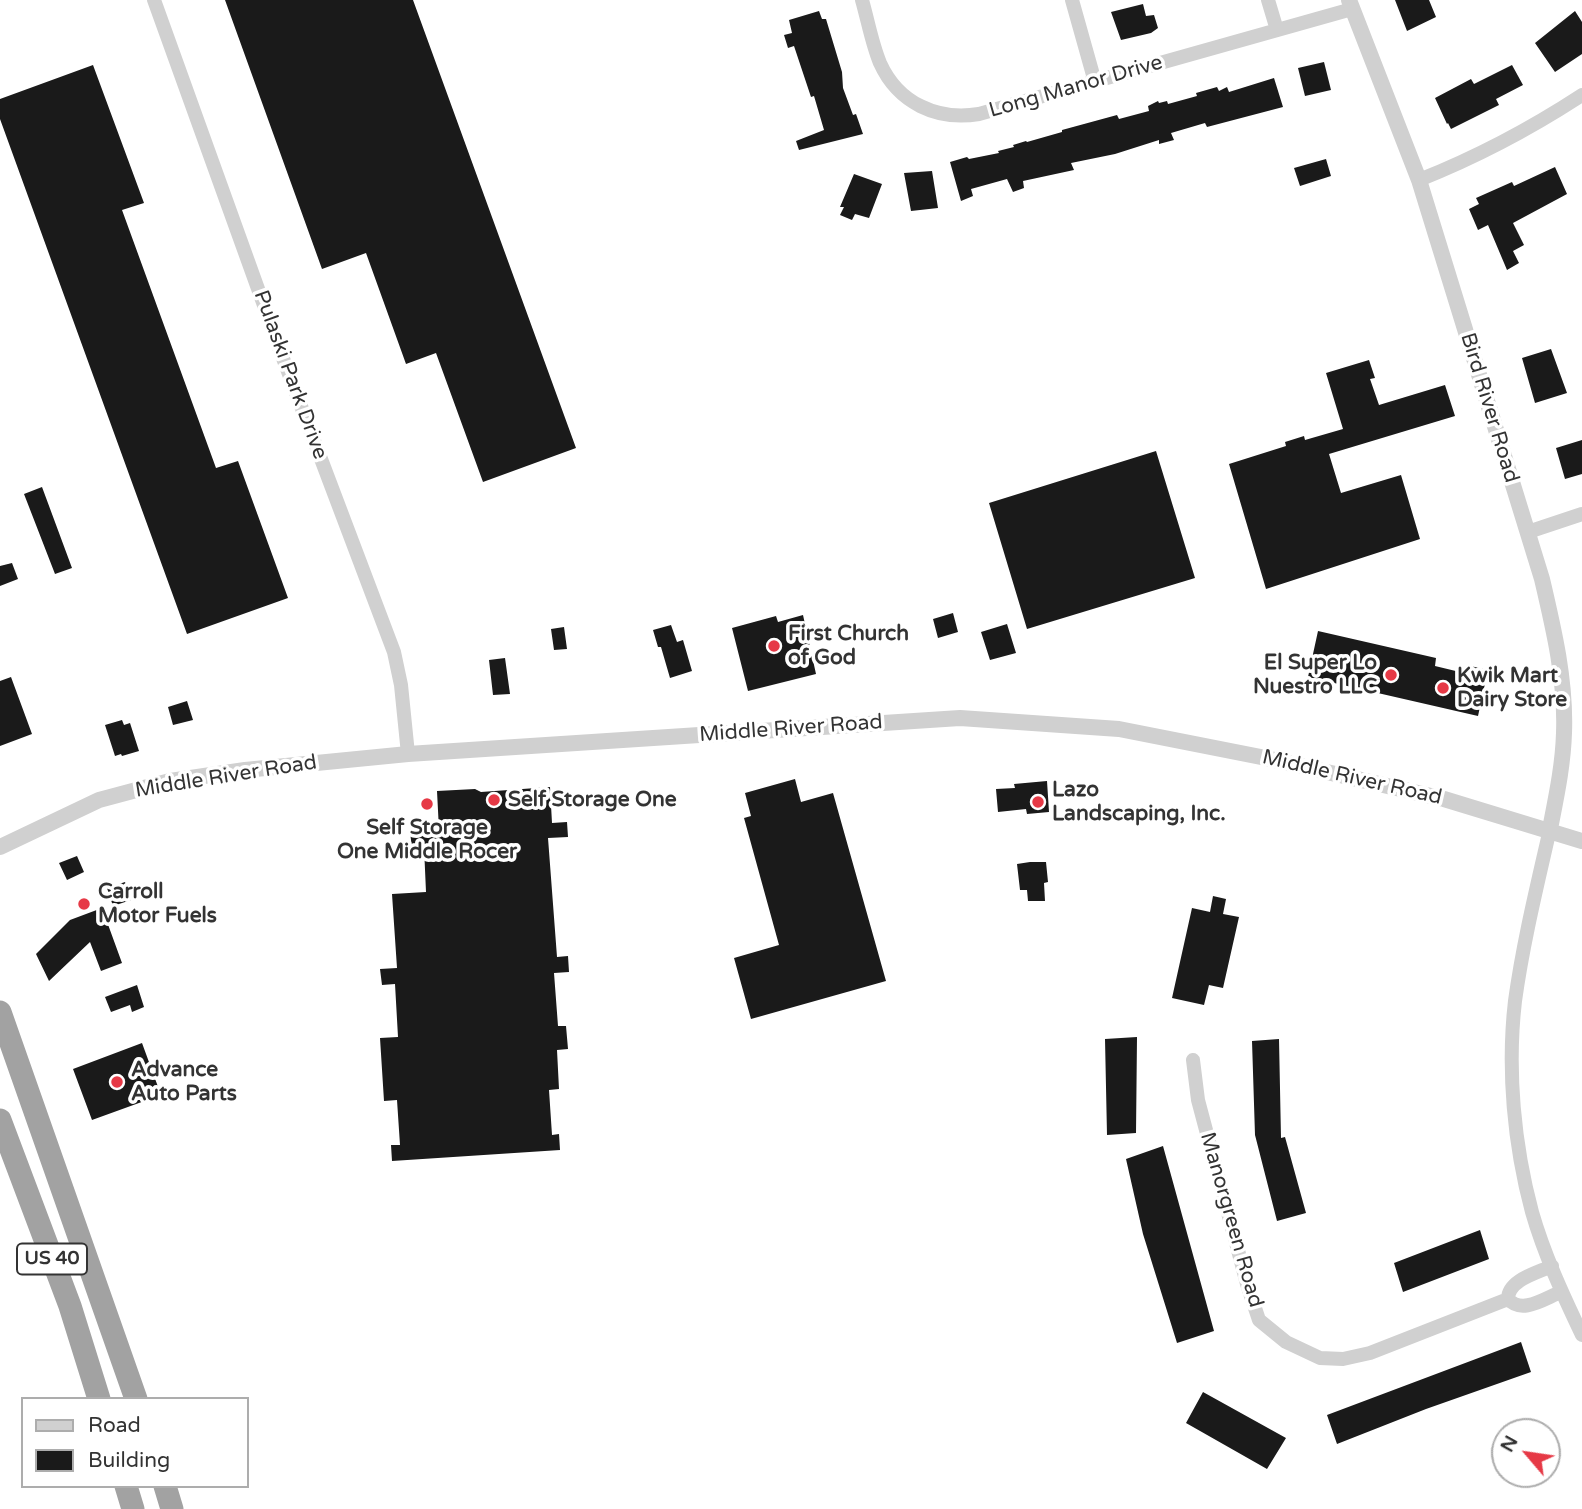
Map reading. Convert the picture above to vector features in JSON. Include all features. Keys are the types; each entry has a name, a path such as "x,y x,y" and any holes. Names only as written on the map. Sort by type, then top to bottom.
{"highway":[{"name":"US 40","path":"0,1012 135,1397"},
{"name":"US 40","path":"0,1120 70,1306 98,1397"},
{"path":"127,1488 133,1509"},
{"path":"166,1488 172,1509"}],"street":[{"name":"Pulaski Park Drive","path":"154,0 279,348 394,652 401,685 408,754"},
{"name":"Long Manor Drive","path":"862,0 879,61 899,92 929,111 964,117 1277,30 1350,4"},
{"path":"1072,0 1095,82"},
{"path":"1268,0 1277,30"},
{"name":"Bird River Road","path":"1350,4 1419,180 1528,532 1555,635 1562,684 1564,733 1550,829"},
{"path":"1419,180 1473,158 1510,139 1582,94"},
{"path":"1528,532 1582,514"},
{"name":"Middle River Road","path":"0,847 99,800 170,781 270,767 408,754 943,718 1013,720 1119,729 1266,758 1444,799 1550,829 1582,841"},
{"path":"1550,829 1515,1001 1513,1094 1521,1160 1532,1213 1562,1292 1582,1335"},
{"name":"Manorgreen Road","path":"1193,1060 1198,1100 1247,1284 1259,1320 1286,1342 1320,1357 1343,1359 1370,1353 1508,1299"},
{"name":"Manorgreen Road","path":"1552,1266 1512,1285 1508,1299 1514,1306 1521,1308 1562,1292"}],"building":[{"path":"225,0 413,0 576,448 483,482 436,353 406,364 366,253 322,269"},
{"path":"1395,0 1429,0 1436,17 1407,31"},
{"path":"1143,4 1146,16 1154,15 1158,28 1151,33 1121,40 1111,12"},
{"path":"819,11 822,19 826,19 842,72 843,88 863,134 799,150 796,141 824,130 794,46 788,48 784,35 792,33 789,20"},
{"path":"1575,11 1582,22 1582,54 1555,72 1535,43"},
{"path":"1324,62 1331,90 1305,96 1298,68"},
{"path":"93,65 144,203 122,210 216,468 238,461 288,598 187,634 0,119 0,99"},
{"path":"1512,65 1523,85 1496,99 1499,105 1451,129 1435,98 1471,79 1474,84"},
{"path":"1274,78 1283,107 1207,127 1205,123 1171,133 1174,140 1159,144 1159,140 1115,154 1071,163 1074,170 1023,181 1024,188 1013,192 1007,179 971,189 973,196 961,201 950,162 999,153 998,151 1014,147 1013,145 1117,115 1119,119 1149,111 1148,106 1158,101 1167,101 1168,104 1217,87 1219,91 1227,87 1229,92"},
{"path":"1326,159 1331,176 1300,186 1294,168"},
{"path":"1555,167 1567,194 1513,223 1524,245 1513,251 1519,263 1507,270 1488,225 1478,230 1469,209 1479,204 1476,198 1512,182 1514,186"},
{"path":"932,171 938,208 911,211 904,173"},
{"path":"854,174 882,184 869,218 855,214 852,220 840,215 844,207 840,207"},
{"path":"1551,349 1567,393 1535,403 1522,358"},
{"path":"1369,360 1375,378 1370,379 1379,405 1445,385 1455,416 1329,454 1341,493 1401,475 1420,539 1266,589 1229,464 1286,446 1285,442 1304,436 1305,440 1343,429 1326,373"},
{"path":"1582,440 1582,474 1565,479 1556,448"},
{"path":"1156,451 1195,578 1027,629 989,503"},
{"path":"42,487 72,568 55,574 24,494"},
{"path":"12,563 18,579 0,586 0,566"},
{"path":"953,613 958,632 938,638 933,619"},
{"name":"First Church of God","path":"803,615 816,674 748,691 732,628 776,616 778,622"},
{"path":"1007,624 1016,653 990,660 981,632"},
{"path":"671,625 677,642 683,640 692,671 670,678 653,630"},
{"path":"564,627 567,649 554,650 551,629"},
{"path":"1318,631 1436,658 1435,666 1464,673 1466,665 1488,670 1478,716 1308,677"},
{"path":"505,658 510,694 493,695 489,660"},
{"path":"11,677 32,734 0,746 0,681"},
{"path":"187,701 193,720 173,725 168,707"},
{"path":"122,720 124,725 130,723 139,751 115,756 105,725"},
{"path":"795,779 801,802 833,793 886,981 751,1019 734,958 779,945 744,818 751,816 745,793"},
{"path":"1047,781 1049,812 1027,814 1026,809 998,812 996,789 1015,788 1014,784"},
{"path":"550,787 552,823 567,822 568,837 548,838 557,957 568,956 569,972 554,973 558,1026 566,1026 568,1049 557,1050 559,1089 549,1090 552,1135 559,1134 560,1150 392,1161 391,1145 400,1145 397,1100 384,1101 380,1038 398,1037 395,984 382,985 380,969 397,968 392,894 426,892 424,847 412,848 410,832 439,830 437,791 475,789 481,792"},
{"path":"77,856 84,872 67,880 59,863"},
{"path":"1046,862 1048,882 1044,883 1045,901 1028,901 1027,890 1020,890 1017,864"},
{"path":"125,882 131,900 113,906 107,888"},
{"path":"1213,896 1226,899 1223,914 1239,917 1223,988 1209,985 1204,1005 1172,998 1192,908 1210,912"},
{"path":"102,908 122,963 101,971 90,942 49,981 36,954 70,920"},
{"path":"137,985 144,1007 132,1012 130,1005 111,1012 105,997"},
{"path":"1137,1037 1136,1133 1107,1135 1105,1039"},
{"path":"1279,1039 1281,1138 1285,1137 1306,1213 1277,1221 1255,1135 1252,1041"},
{"name":"Advance Auto Parts","path":"142,1043 161,1095 92,1120 73,1069"},
{"path":"1163,1146 1214,1331 1177,1343 1143,1234 1126,1159"},
{"path":"1480,1230 1489,1259 1403,1292 1394,1263"},
{"path":"1521,1342 1531,1372 1337,1444 1327,1415"},
{"path":"1203,1392 1286,1438 1267,1469 1186,1423"}],"place":[{"name":"First Church of God","path":"774,646"},
{"name":"El Super Lo Nuestro LLC","path":"1391,675"},
{"name":"Kwik Mart Dairy Store","path":"1443,688"},
{"name":"Self Storage One","path":"494,800"},
{"name":"Lazo Landscaping, Inc.","path":"1038,802"},
{"name":"Self Storage One Middle Rocer","path":"427,804"},
{"name":"Carroll Motor Fuels","path":"84,904"},
{"name":"Advance Auto Parts","path":"117,1082"}]}
